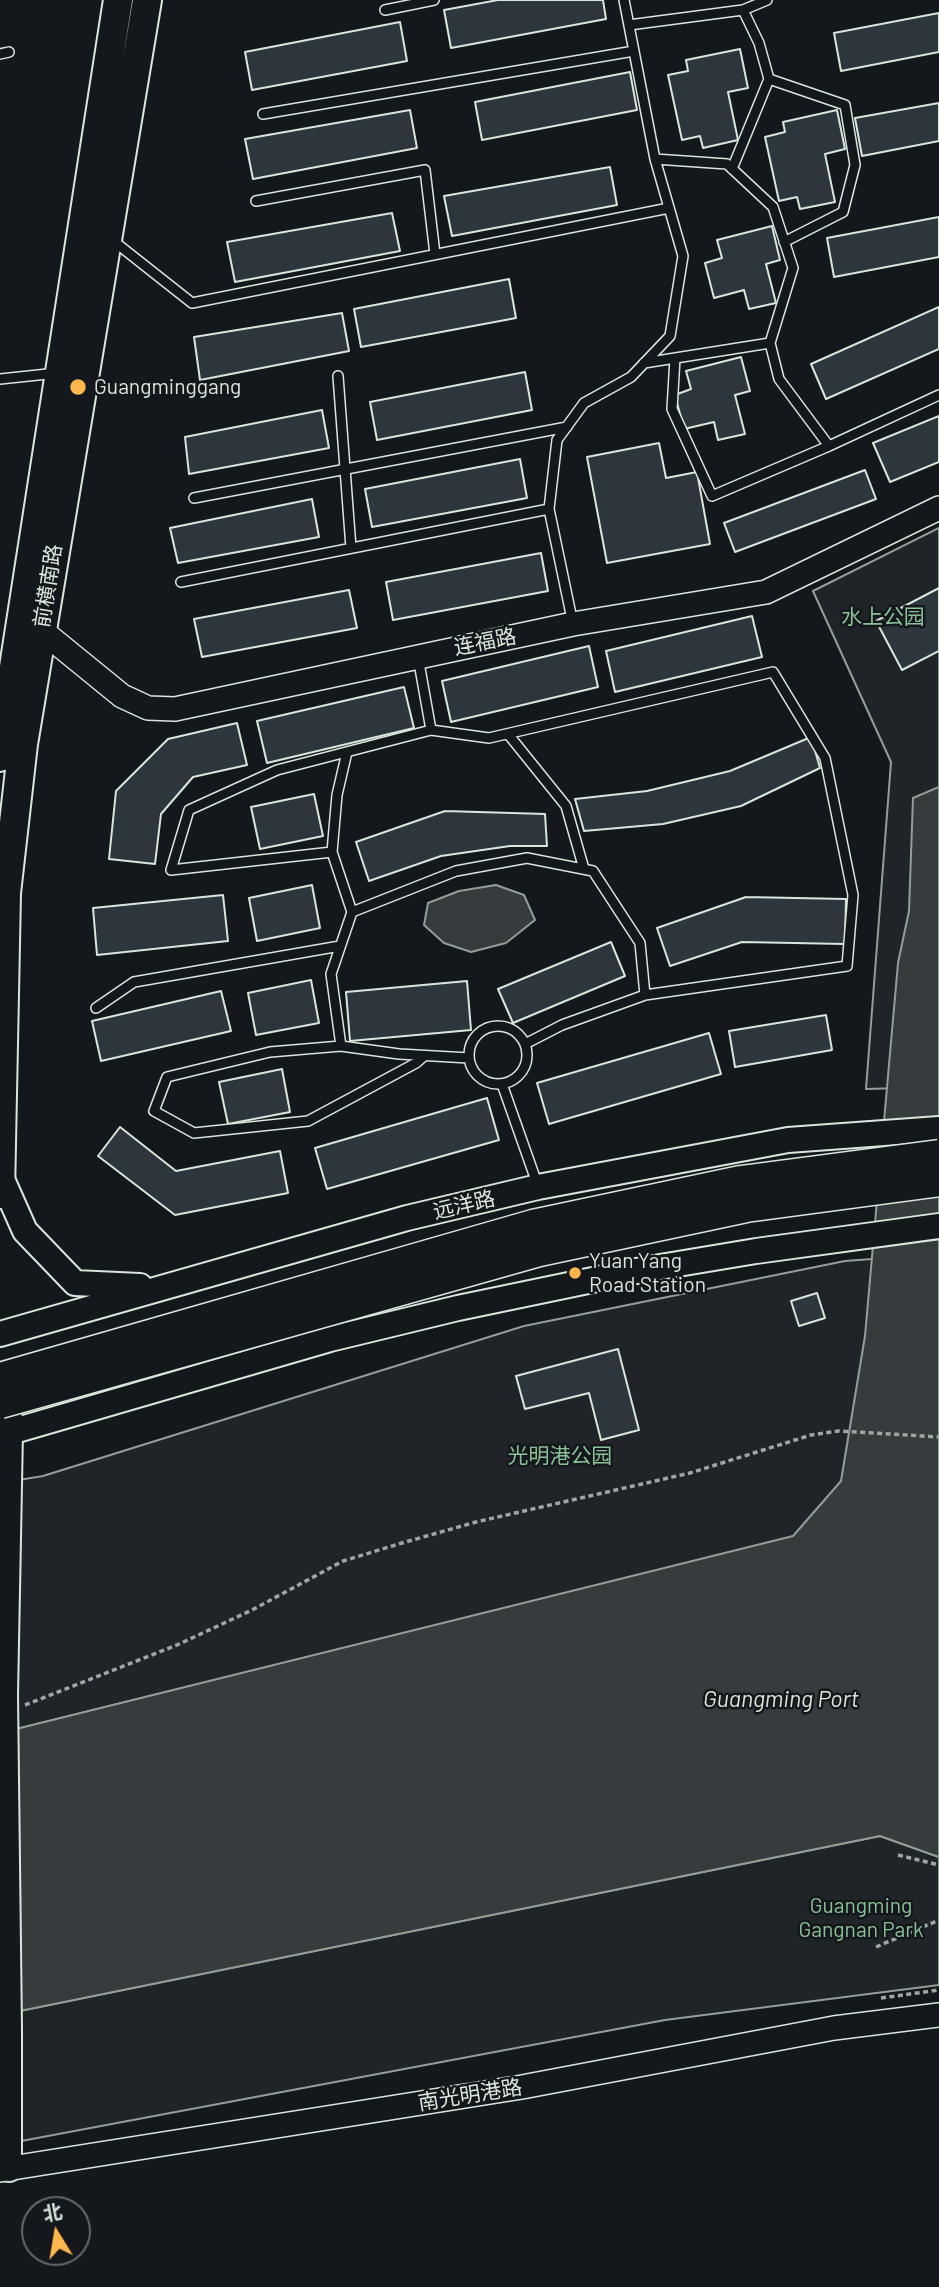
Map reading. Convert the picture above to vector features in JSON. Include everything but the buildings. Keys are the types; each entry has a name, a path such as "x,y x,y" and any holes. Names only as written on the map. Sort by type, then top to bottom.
{"highway":[{"path":"0,1378 533,1225 741,1181 939,1155"},
{"path":"0,1404 539,1251 746,1206 939,1181"}],"main road":[{"name":"前横南路","path":"1,744 118,0"},
{"name":"前横南路","path":"147,0 23,744 6,893 1,1186 25,1231 75,1283 159,1287"},
{"name":"远洋路","path":"0,1334 407,1218 538,1187 716,1152 849,1134 939,1129"},
{"path":"5,1434 330,1339 445,1311 636,1272 853,1236 939,1226"},
{"path":"0,1363 5,1434 11,1701 9,2030 5,2169"}],"street":[{"name":"连福路","path":"41,630 122,696 148,708 175,709 573,624 766,592 939,508"},
{"name":"南光明港路","path":"5,2169 498,2091 834,2028 939,2015"}],"lane":[{"path":"385,10 434,0"},
{"path":"573,624 549,509 557,440 584,403 631,377 670,336 683,256 655,159 624,0"},
{"path":"629,25 743,10 767,0"},
{"path":"732,169 769,79 759,43 743,10"},
{"path":"262,114 634,51"},
{"path":"769,79 845,105 855,165 843,212 784,242"},
{"path":"655,159 727,164 773,207 793,268 770,343 779,379 829,446"},
{"path":"256,201 425,170 435,254"},
{"path":"107,236 192,303 670,208"},
{"path":"645,363 770,343"},
{"path":"675,358 672,409 712,496 829,446 939,394"},
{"path":"0,379 61,372"},
{"path":"338,376 351,548"},
{"path":"194,498 567,427"},
{"path":"181,582 549,509"},
{"path":"418,655 431,730"},
{"path":"332,852 171,870 189,810 277,770 431,730 489,738 773,672 825,758 853,895 847,966 645,995 562,1025 525,1044"},
{"path":"508,734 566,806 584,869"},
{"path":"341,1046 331,974 352,912 332,852 337,795 347,752"},
{"path":"352,912 456,871 527,858 593,871 640,943 645,995"},
{"path":"96,1008 134,982 341,946"},
{"path":"505,1027 513,1030 525,1044 527,1061 524,1070 511,1082 502,1084 484,1081 471,1067 469,1058 473,1041 487,1029 505,1027"},
{"path":"425,1056 308,1121 194,1133 154,1111 167,1077 270,1052 341,1046 425,1056 469,1058"},
{"path":"502,1084 538,1187"}],"path":[{"path":"11,1701 177,1645 252,1610 343,1561 476,1522 690,1473 811,1435 839,1431 939,1437"},
{"path":"898,1855 939,1865"},
{"path":"876,1947 939,1920"},
{"path":"881,1998 939,1990"}],"green space":[{"name":"水上公园","path":"939,528 939,1087 866,1089 891,762 813,591"},
{"name":"光明港公园","path":"939,1254 939,1543 793,1537 0,1733 0,1483 43,1476 524,1326 845,1261"},
{"name":"Guangming Gangnan Park","path":"880,1836 939,1857 939,1985 665,2020 0,2145 0,2015"}],"water":[{"name":"Guangming Port","path":"939,787 939,1857 880,1836 0,2015 0,1733 793,1536 841,1481 865,1336 898,963 909,911 913,798"},
{"path":"496,885 524,895 535,920 506,943 471,952 444,943 424,925 428,903 459,891"}],"place":[{"name":"Guangminggang","path":"78,387"},
{"name":"Yuan Yang Road Station","path":"575,1273"}]}
